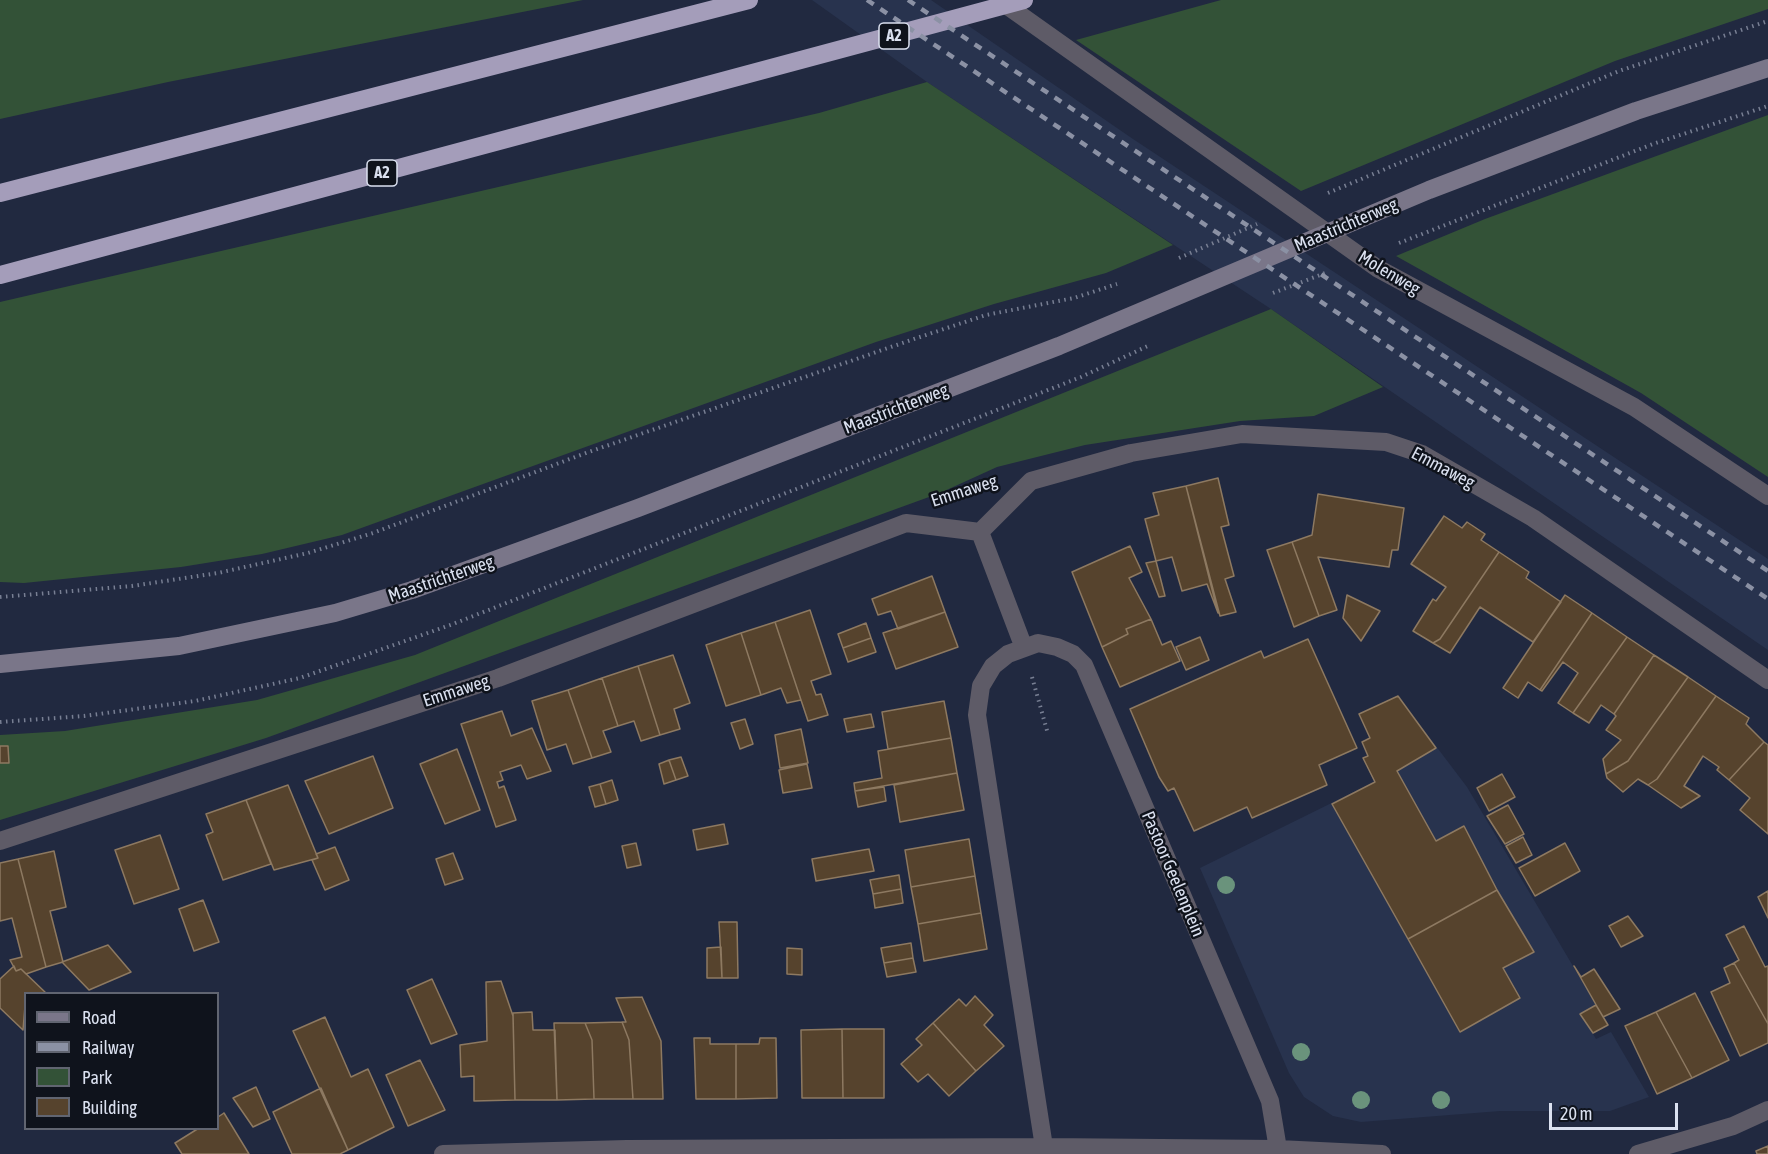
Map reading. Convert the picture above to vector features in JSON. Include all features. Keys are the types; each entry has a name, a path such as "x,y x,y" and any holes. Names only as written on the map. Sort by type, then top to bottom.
{"highway":[{"path":"0,193 748,0"},
{"name":"A2","path":"0,275 764,72 1024,0"}],"main road":[{"name":"Maastrichterweg","path":"0,664 179,646 335,613 412,590 638,508 1048,350 1429,190 1636,111 1768,68"}],"street":[{"name":"Molenweg","path":"999,0 1377,268 1634,407 1768,496"},
{"name":"Emmaweg","path":"0,840 498,678 906,523 980,532 1031,481 1131,453 1242,434 1386,442 1422,454 1533,518 1768,680"},
{"path":"980,532 1024,648"},
{"name":"Pastoor Geelenplein","path":"1044,1147 977,715 981,686 993,666 1008,654 1038,643 1057,647 1073,654 1084,665 1270,1101 1278,1149"},
{"path":"1638,1154 1733,1126 1768,1110"},
{"path":"443,1154 627,1149 1044,1147 1278,1149 1382,1154"}],"path":[{"name":"Maastrichterweg","path":"1323,195 1619,71 1768,21"},
{"path":"1472,213 1653,144 1768,106"},
{"path":"1174,260 1259,223"},
{"path":"0,597 132,586 218,573 308,553 373,533 586,453 986,315 1074,298 1122,283"},
{"name":"Emmaweg","path":"906,523 924,504 998,477 1031,481"},
{"path":"1024,648 1048,734"}],"shaded area":[{"path":"812,0 931,0 1133,139 1768,559 1768,650 1271,309 927,82"},
{"path":"1398,696 1467,787 1596,1005 1581,1014 1596,1039 1611,1032 1649,1097 1610,1111 1500,1111 1361,1122 1333,1116 1304,1097 1289,1073 1200,868 1374,782 1363,758 1368,755 1370,738 1359,714"}],"green space":[{"path":"0,0 583,0 168,82 0,119"},
{"path":"1221,0 1768,0 1768,9 1615,61 1301,191 1076,40"},
{"path":"927,82 1173,245 1106,273 994,304 876,342 342,535 262,554 181,567 24,583 0,582 0,302 819,113"},
{"path":"1768,115 1768,477 1641,393 1396,256 1485,219"},
{"path":"1271,309 1383,387 1314,416 1240,421 1085,445 997,467 940,493 266,738 0,820 0,735 65,731 257,700 415,655"}],"building":[{"path":"1218,478 1229,525 1221,527 1234,576 1225,579 1236,612 1220,616 1186,486"},
{"path":"1186,486 1218,613 1207,584 1182,591 1172,557 1156,561 1145,519 1159,515 1153,493"},
{"path":"1318,494 1404,508 1398,550 1392,550 1389,567 1318,557 1337,610 1319,616 1292,542 1312,535"},
{"path":"1444,516 1462,528 1467,522 1485,534 1481,540 1499,552 1440,639 1433,643 1413,631 1433,599 1436,601 1446,587 1411,564"},
{"path":"1292,542 1319,616 1294,627 1267,550"},
{"path":"1130,546 1142,572 1129,578 1151,619 1126,629 1128,634 1102,647 1072,572"},
{"path":"1499,552 1529,572 1526,578 1561,602 1533,642 1480,607 1450,653 1433,643 1440,639"},
{"path":"1156,561 1165,596 1159,597 1146,563"},
{"path":"932,576 945,612 898,629 891,611 878,615 872,599"},
{"path":"1347,595 1380,611 1361,641 1343,618"},
{"path":"1565,595 1592,613 1540,690 1528,682 1518,698 1503,688"},
{"path":"810,610 831,674 811,681 816,695 821,694 828,715 808,721 775,622"},
{"path":"945,612 958,647 896,669 883,633"},
{"path":"1592,613 1627,637 1573,713 1558,703 1578,673 1563,662 1542,691 1540,690"},
{"path":"1151,619 1162,645 1171,641 1180,661 1120,687 1102,647 1128,634 1126,629"},
{"path":"775,622 801,700 787,703 781,688 761,695 741,633"},
{"path":"866,623 871,638 843,648 838,634"},
{"path":"741,633 761,695 726,706 706,645"},
{"path":"1200,637 1209,660 1186,670 1176,647"},
{"path":"1627,637 1654,655 1614,714 1601,705 1589,723 1573,713"},
{"path":"871,638 876,652 848,662 843,648"},
{"path":"1308,639 1357,748 1319,765 1327,785 1252,818 1247,807 1194,831 1174,788 1168,791 1159,777 1130,709 1261,651 1264,658"},
{"path":"673,655 690,703 674,709 680,729 660,735 638,666"},
{"path":"1654,655 1688,677 1628,761 1606,774 1603,759 1621,740 1606,730 1616,716 1614,714"},
{"path":"638,666 660,735 641,741 634,721 618,726 602,678"},
{"path":"1688,677 1716,696 1657,779 1648,785 1638,779 1623,792 1607,778 1606,774 1628,761"},
{"path":"602,678 618,726 603,731 611,752 592,758 568,690"},
{"path":"568,690 592,758 573,764 566,744 547,750 532,701"},
{"path":"1398,696 1436,748 1397,771 1436,841 1464,826 1497,890 1408,939 1332,804 1375,782 1363,758 1368,756 1362,742 1370,738 1359,714"},
{"path":"1716,696 1749,718 1746,724 1764,742 1729,780 1717,770 1719,767 1703,756 1684,786 1700,796 1681,808 1648,785 1657,779"},
{"path":"944,701 951,738 888,749 882,712"},
{"path":"502,711 511,736 532,728 551,771 527,779 521,765 500,772 503,780 497,782 499,788 504,786 516,820 496,827 461,724"},
{"path":"871,714 874,727 847,732 844,719"},
{"path":"745,719 753,744 740,749 731,723"},
{"path":"801,729 808,763 780,768 775,735"},
{"path":"951,738 957,773 855,791 854,783 882,778 878,751"},
{"path":"1764,742 1768,745 1768,834 1740,810 1750,798 1729,780"},
{"path":"0,746 8,746 9,763 0,763"},
{"path":"457,749 480,810 445,824 420,764"},
{"path":"373,756 393,808 329,834 305,781"},
{"path":"681,757 688,776 676,780 669,760"},
{"path":"669,760 676,780 664,784 659,764"},
{"path":"807,764 812,788 783,793 779,770"},
{"path":"957,773 964,810 900,822 894,785"},
{"path":"1502,774 1515,797 1489,811 1477,788"},
{"path":"612,780 618,800 606,804 600,784"},
{"path":"600,784 606,804 595,807 589,787"},
{"path":"288,785 318,858 274,870 246,800"},
{"path":"884,787 886,801 858,807 855,791"},
{"path":"246,800 271,864 223,880 206,835 213,832 206,814"},
{"path":"1508,805 1524,834 1505,844 1487,816"},
{"path":"724,824 728,844 697,850 693,830"},
{"path":"160,835 179,889 134,904 115,850"},
{"path":"1523,837 1532,855 1516,863 1506,846"},
{"path":"969,839 975,876 911,887 905,850"},
{"path":"636,843 641,865 627,868 622,846"},
{"path":"1565,843 1580,871 1535,896 1519,868"},
{"path":"335,847 349,880 325,890 312,860 318,858 316,854"},
{"path":"869,849 874,871 816,881 812,859"},
{"path":"54,851 66,907 50,911 63,962 46,967 18,859"},
{"path":"453,853 463,879 445,885 436,859"},
{"path":"18,859 46,967 26,974 21,969 16,971 10,960 22,957 12,918 0,921 0,863"},
{"path":"899,875 901,889 873,894 870,880"},
{"path":"975,876 981,913 918,924 911,887"},
{"path":"901,889 903,903 875,908 873,894"},
{"path":"1497,890 1534,952 1503,968 1520,998 1460,1032 1408,939"},
{"path":"1768,891 1768,918 1758,897"},
{"path":"203,900 219,942 194,951 179,909"},
{"path":"981,913 987,949 924,961 918,924"},
{"path":"1628,916 1643,936 1621,947 1609,926"},
{"path":"719,922 737,922 738,978 722,978"},
{"path":"1744,926 1765,967 1768,966 1768,1024 1734,963 1739,960 1726,935"},
{"path":"911,943 913,958 884,963 881,948"},
{"path":"108,945 131,972 89,990 62,962"},
{"path":"721,947 722,978 707,978 707,948"},
{"path":"787,948 802,949 802,975 787,974"},
{"path":"913,958 916,972 887,977 884,963"},
{"path":"1734,963 1768,1024 1768,1043 1740,1056 1711,992 1730,983 1724,968"},
{"path":"14,966 16,971 21,969 45,992 24,992 23,1030 0,1008 0,979"},
{"path":"1574,966 1581,977 1594,969 1620,1009 1603,1017"},
{"path":"432,979 457,1034 431,1044 407,990"},
{"path":"501,981 513,1016 515,1100 474,1101 474,1076 461,1077 460,1045 487,1041 486,982"},
{"path":"1695,993 1729,1060 1692,1078 1656,1012"},
{"path":"975,996 993,1015 984,1025 1004,1046 976,1071 933,1023 959,999 966,1006"},
{"path":"642,997 661,1041 663,1099 633,1099 629,1040 622,1022 626,1022 616,998"},
{"path":"1596,1005 1608,1025 1593,1033 1580,1014"},
{"path":"532,1012 533,1030 555,1030 557,1100 515,1100 513,1013"},
{"path":"1656,1012 1692,1078 1657,1094 1625,1026"},
{"path":"325,1017 351,1077 368,1069 394,1127 348,1150 293,1031"},
{"path":"622,1022 629,1040 633,1099 594,1099 592,1040 585,1023"},
{"path":"554,1023 585,1023 592,1040 594,1099 557,1100"},
{"path":"933,1023 976,1071 949,1096 928,1074 918,1082 901,1064 922,1045 916,1039"},
{"path":"842,1029 843,1098 802,1098 801,1030"},
{"path":"842,1029 884,1029 884,1098 843,1098"},
{"path":"694,1038 710,1038 710,1044 736,1044 736,1099 696,1099"},
{"path":"760,1038 776,1038 777,1098 736,1099 736,1044 759,1044"},
{"path":"420,1060 445,1110 408,1126 386,1075"},
{"path":"256,1087 270,1119 253,1127 233,1098"},
{"path":"321,1088 348,1150 340,1154 292,1154 273,1112"},
{"path":"224,1113 249,1154 182,1154 175,1143 196,1130 219,1130 219,1116"},
{"path":"1768,1146 1768,1154 1757,1154 1756,1151"}],"railway":[{"path":"867,0 1768,599"},
{"path":"908,0 1768,571"}]}
